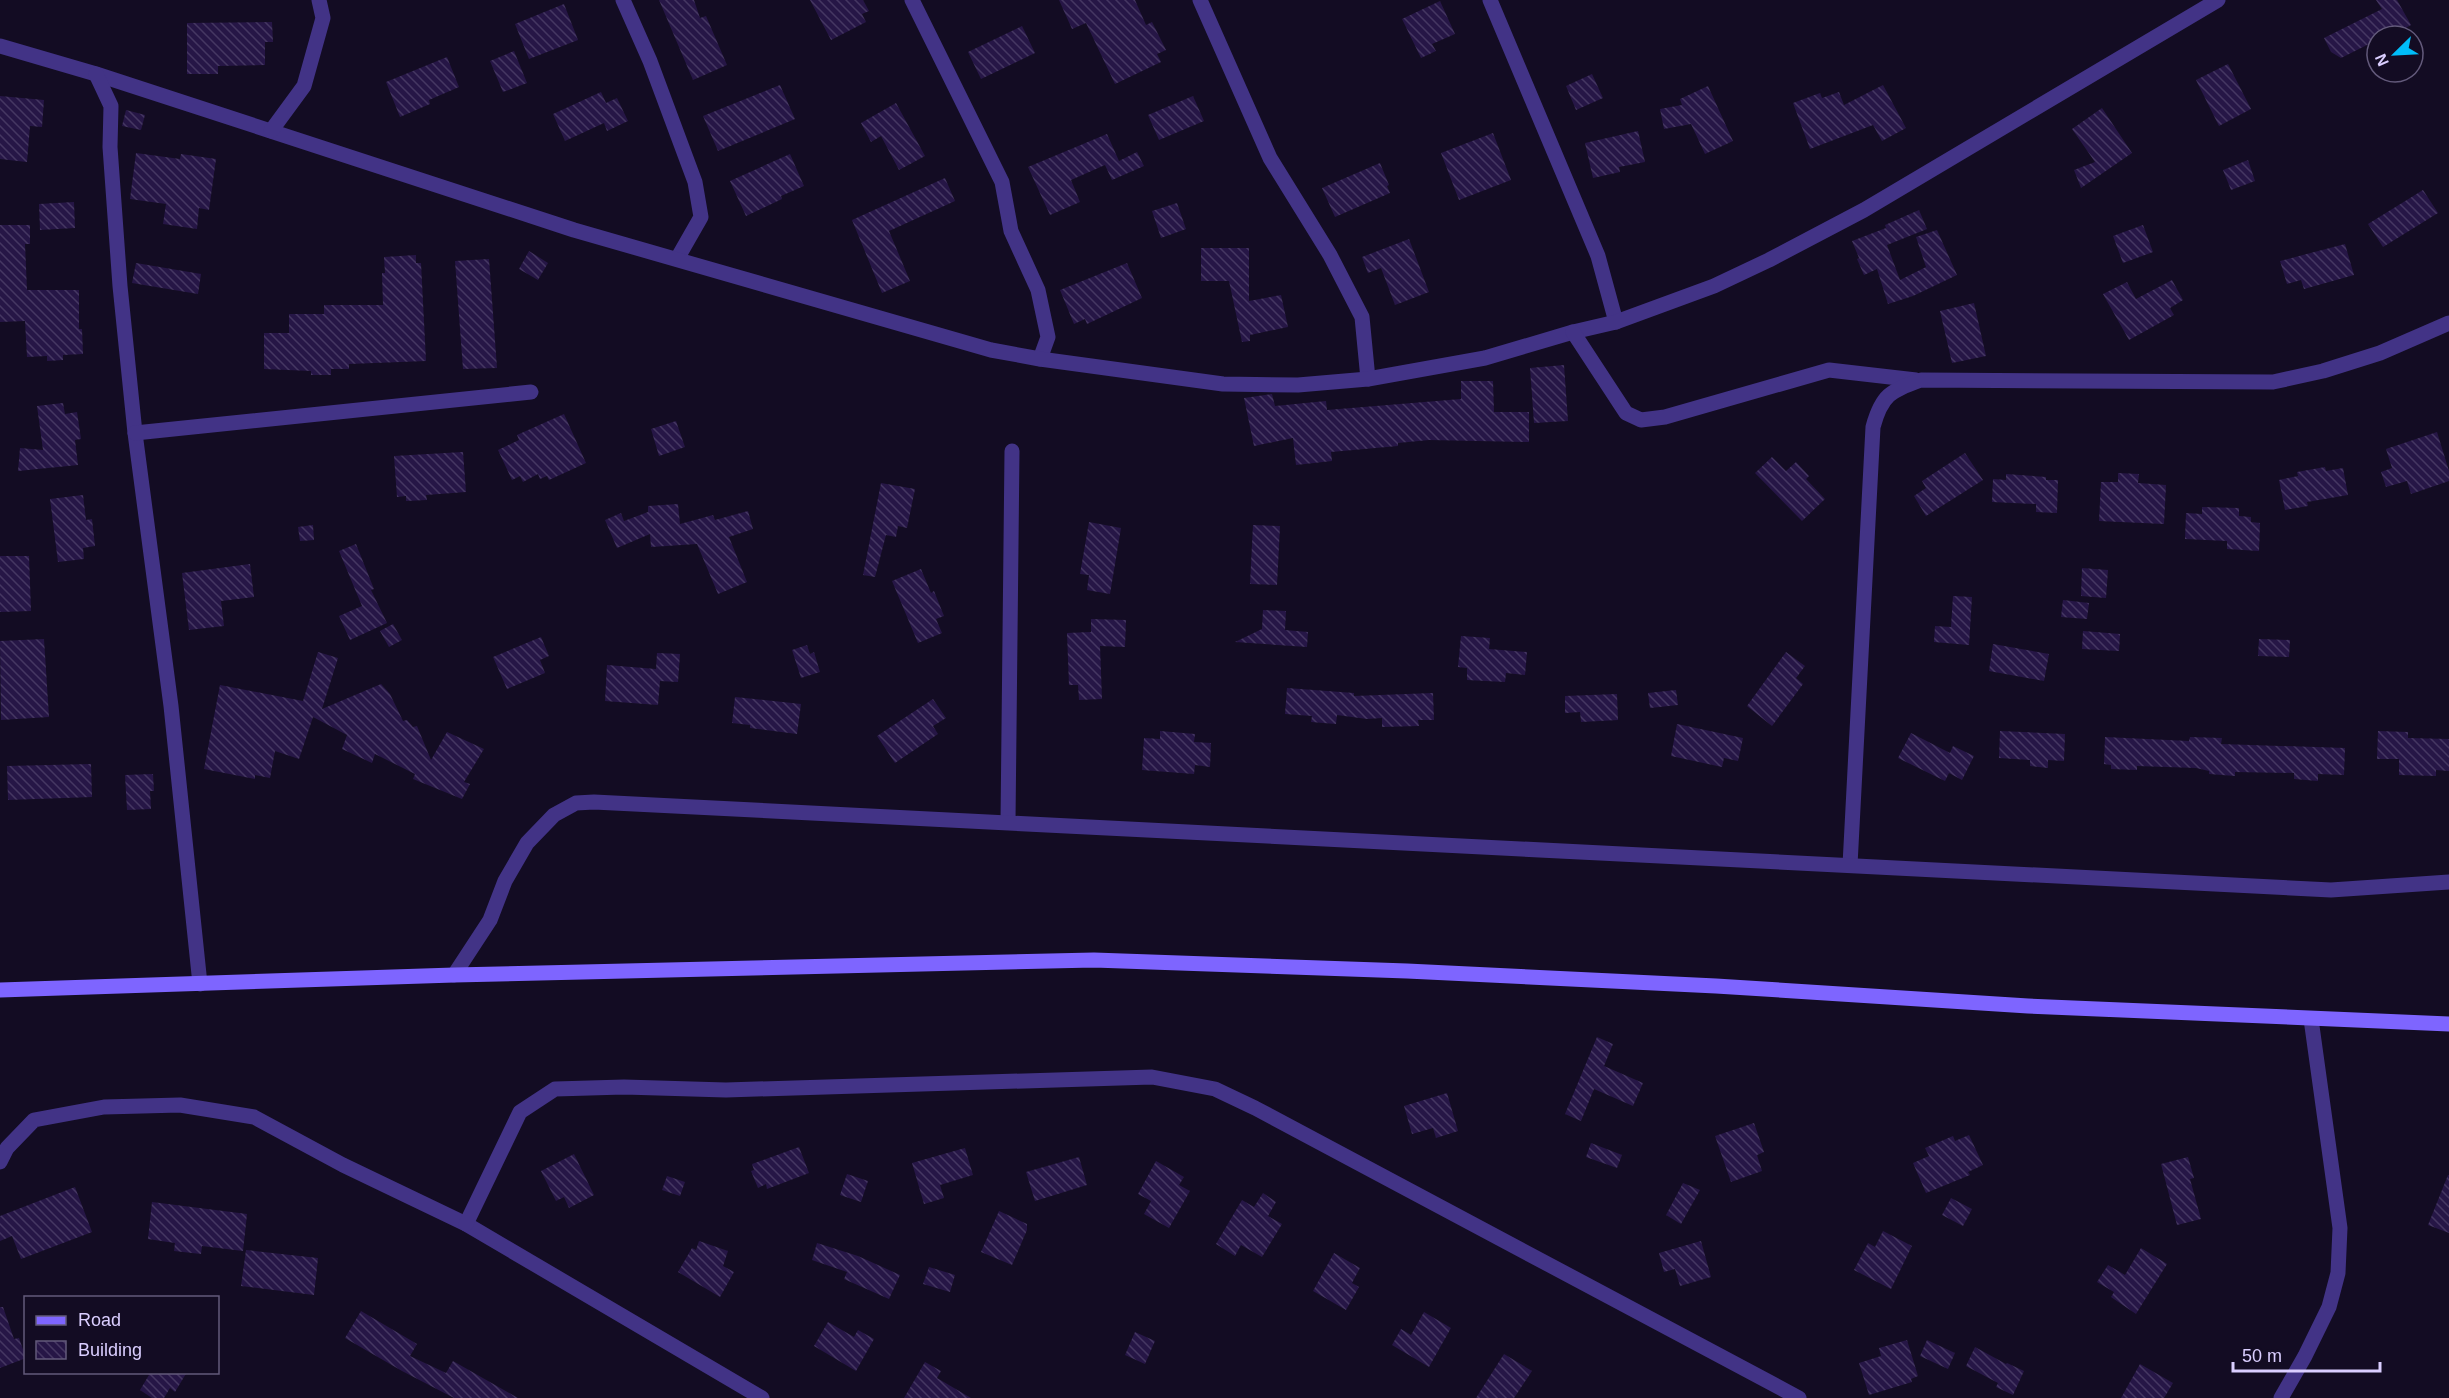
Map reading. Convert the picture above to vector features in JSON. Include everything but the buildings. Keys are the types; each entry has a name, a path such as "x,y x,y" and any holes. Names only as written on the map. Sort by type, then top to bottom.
{"main road":[{"path":"0,990 454,975 1094,960 1407,970 1716,986 2028,1006 2449,1024"}],"street":[{"path":"271,131 303,86 323,18 319,0"},
{"path":"623,0 650,61 695,182 701,217 677,259"},
{"path":"912,0 1002,182 1011,231 1038,290 1048,337 1040,359"},
{"path":"1200,0 1270,158 1330,255 1362,317 1368,379"},
{"path":"1490,0 1598,256 1616,322"},
{"path":"0,45 96,74 574,230 992,350 1040,359 1223,384 1298,385 1368,379 1485,358 1616,322 1714,286 1769,261 1864,210 2218,0"},
{"path":"96,74 111,106 110,147 120,286 135,433 171,706 200,984"},
{"path":"1573,332 1626,413 1641,420 1665,417 1829,370 1921,380 2273,382 2380,353 2449,322"},
{"path":"1850,865 1873,427 1878,406 1887,397 1900,388 1921,380"},
{"path":"135,433 531,392"},
{"path":"1008,822 1012,451"},
{"path":"454,975 490,920 505,881 527,843 554,815 576,803 606,802 2331,890 2449,882"},
{"path":"2281,1398 2329,1307 2338,1274 2340,1228 2311,1019"},
{"path":"466,1224 519,1112 555,1089 624,1087 726,1090 1152,1077 1215,1089 1255,1108 1799,1398"},
{"path":"0,1162 7,1148 34,1120 104,1107 180,1105 254,1118 343,1165 466,1224 762,1398"}]}
